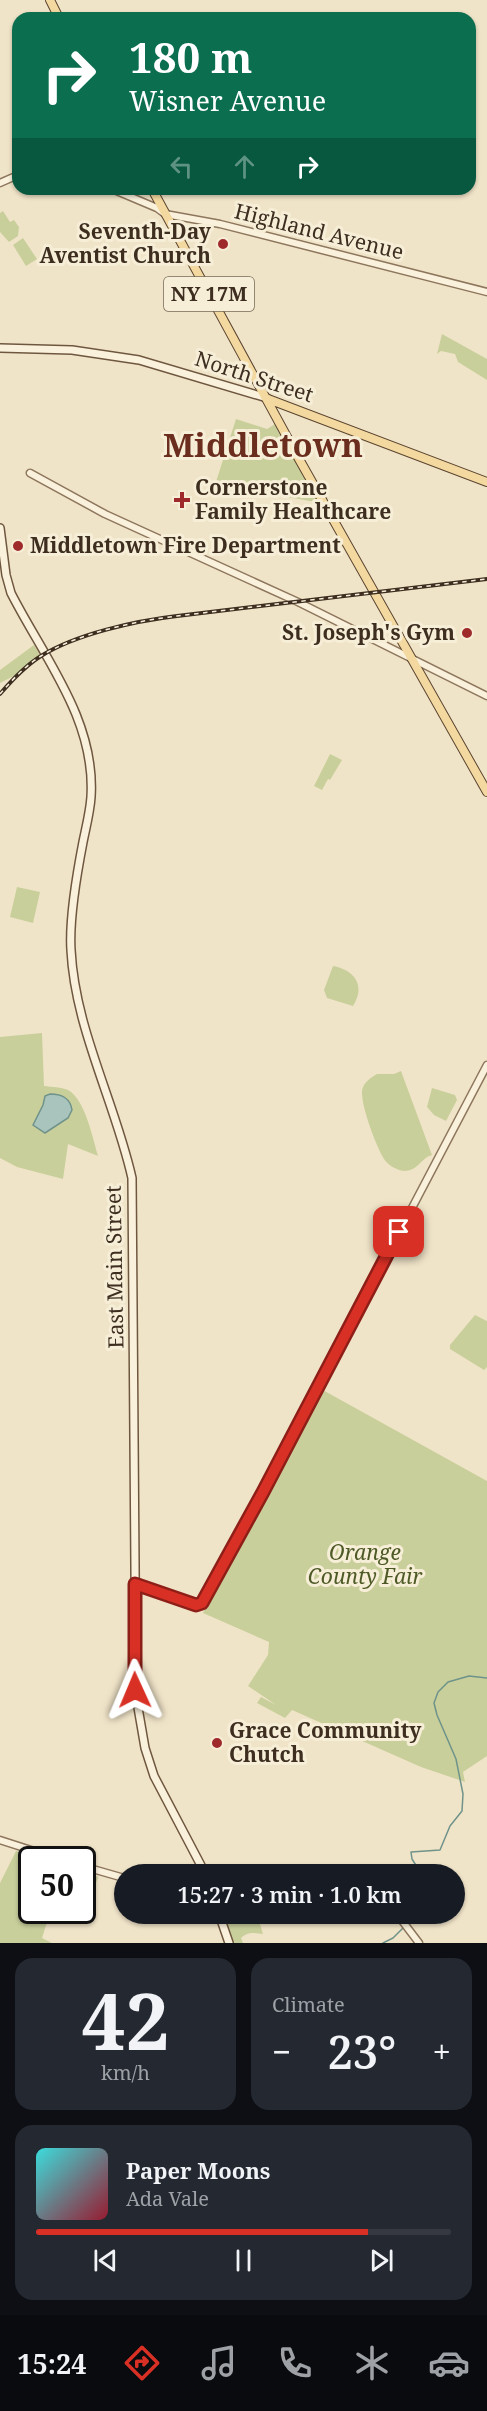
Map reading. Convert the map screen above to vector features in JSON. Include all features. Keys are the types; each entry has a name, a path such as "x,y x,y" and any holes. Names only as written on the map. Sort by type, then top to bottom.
{"main road":[{"name":"NY 17M","path":"155,195 268,399"},
{"name":"North Street","path":"0,348 72,351 139,360 268,399 487,482"},
{"path":"268,399 487,792"},
{"name":"East Main Street","path":"0,528 6,575 11,592 68,693 89,760 91,797 76,892 70,950 82,1015 132,1178 135,1690 145,1748 162,1792 200,1864"},
{"path":"222,1924 229,1943"}],"street":[{"name":"Highland Avenue","path":"126,195 158,208 165,214 220,224 487,292"},
{"path":"30,473 105,514 243,576 410,656 487,696"},
{"path":"135,1584 196,1605 202,1603 263,1492 487,1065"},
{"path":"0,1840 19,1846"},
{"path":"96,1870 114,1875"},
{"path":"405,1924 419,1943"}],"green space":[{"path":"3,211 10,222 14,220 19,227 18,236 9,242 0,232 0,213"},
{"path":"23,238 37,259 26,266 13,245"},
{"path":"442,334 487,359 487,380 458,362 455,354 441,351 437,354"},
{"path":"236,419 267,429 275,424 317,500 316,502 215,485"},
{"path":"34,645 41,656 18,674 0,683 0,670"},
{"path":"330,754 342,760 322,790 314,786"},
{"path":"17,887 40,892 33,923 10,917"},
{"path":"333,966 347,971 356,980 358,992 353,1006 327,998 324,990"},
{"path":"42,1033 44,1086 65,1089 74,1095 88,1120 98,1156 68,1144 63,1179 17,1167 0,1158 0,1037"},
{"path":"401,1071 432,1155 413,1169 404,1171 398,1170 384,1159 373,1136 362,1098 363,1088 369,1079 377,1074 394,1074"},
{"path":"432,1088 455,1095 457,1100 446,1121 434,1115 427,1107"},
{"path":"475,1315 487,1321 487,1367 484,1370 450,1349 450,1345"},
{"name":"Orange County Fair","path":"321,1389 487,1481 487,1756 463,1772 465,1782 421,1767 292,1710 285,1718 257,1703 261,1697 276,1705 248,1686 268,1655 269,1642 203,1613"},
{"path":"16,1851 18,1852 18,1924 46,1924 42,1938 52,1943 0,1943 0,1883"},
{"path":"227,1924 260,1924 263,1934 249,1933 241,1938 243,1943 233,1943"}],"water":[{"path":"50,1094 64,1097 72,1110 68,1118 45,1133 33,1125 45,1096"}],"waterway":[{"path":"415,1864 411,1852 440,1850 450,1826 462,1811 463,1794 456,1759 434,1703 438,1692 448,1682 469,1676 487,1678"},
{"path":"383,1943 393,1938 404,1927"}],"railway":[{"path":"0,694 30,664 55,648 88,635 125,625 177,616 487,579"}],"place":[{"name":"Seventh-Day Aventist Church","path":"223,244"},
{"name":"Cornerstone Family Healthcare","path":"182,500"},
{"name":"Middletown Fire Department","path":"18,546"},
{"name":"St. Joseph's Gym","path":"467,633"},
{"name":"Grace Community Chutch","path":"217,1743"}],"district":[{"name":"Middletown","path":"263,445"}],"route":[{"path":"135,1690 135,1584 196,1605 202,1603 263,1492 399,1232"}]}
